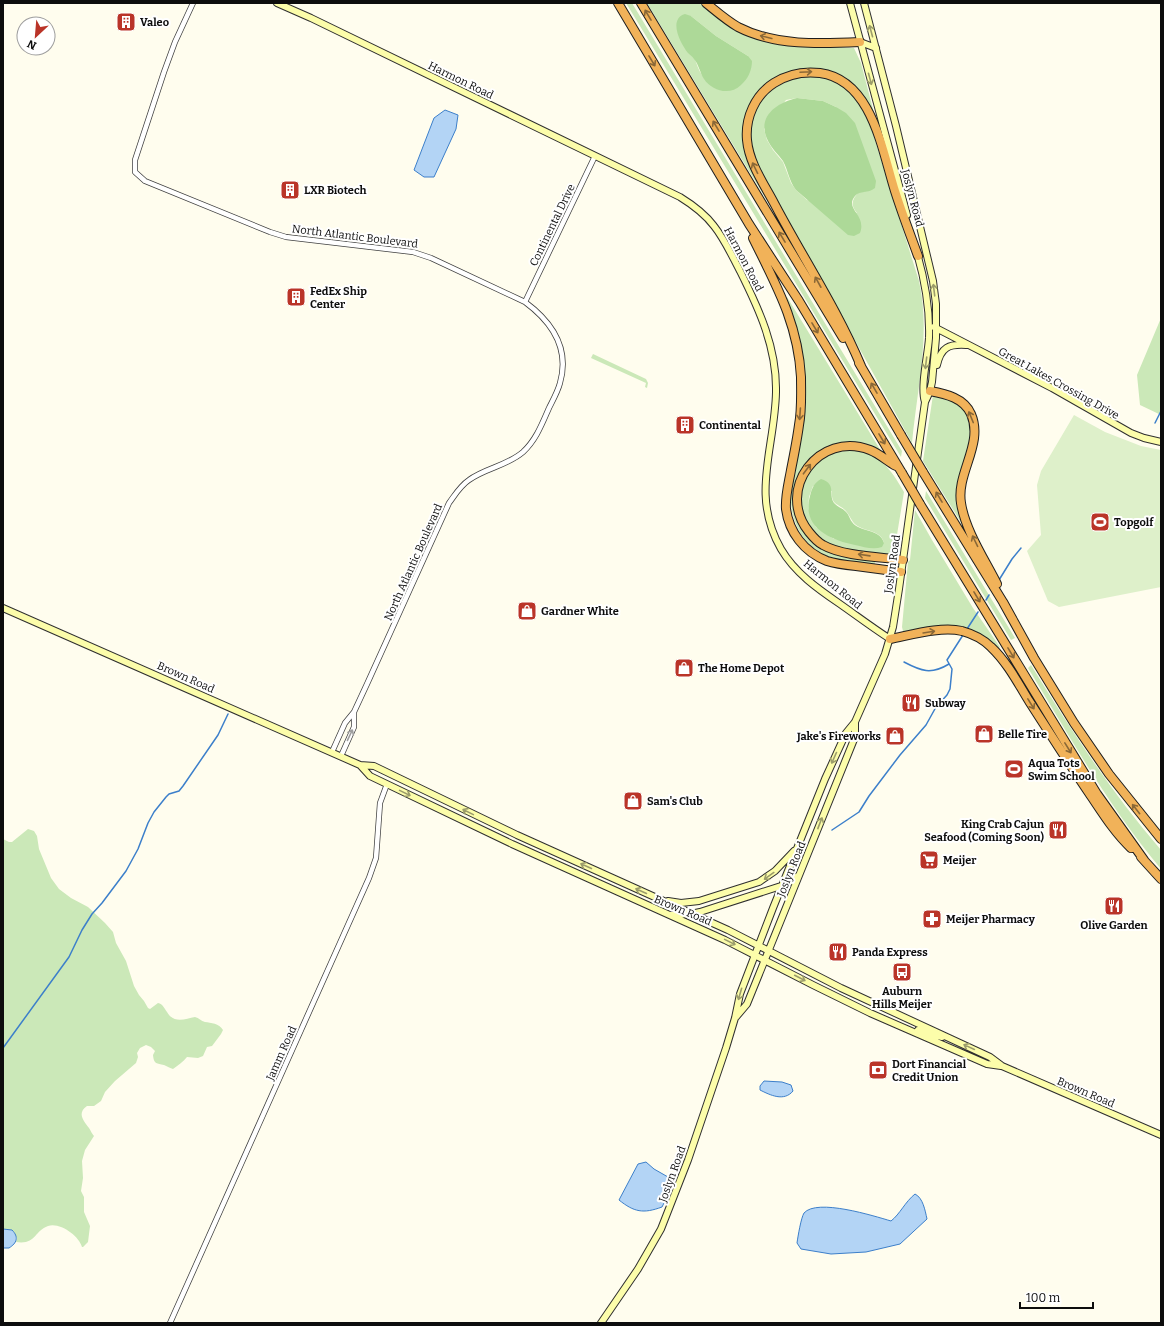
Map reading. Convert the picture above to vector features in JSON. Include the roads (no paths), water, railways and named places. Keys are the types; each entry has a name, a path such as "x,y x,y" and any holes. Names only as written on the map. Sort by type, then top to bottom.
{"highway":[{"path":"618,3 749,224 799,301 920,504 1097,794 1144,860"},
{"path":"641,3 836,326 862,366 901,435 1003,602 1034,658 1074,723 1109,774 1161,840"},
{"path":"706,3 721,16 738,26 761,36 802,42 860,42"},
{"path":"862,366 850,339 781,217 750,156 746,131 751,112 756,102 770,85 788,75 802,72 824,73 836,77 848,85 857,94 868,110 875,126 900,207 918,256"},
{"path":"749,224 752,237 774,279 790,317 801,375 800,423 788,486 786,507 792,529 797,539 804,547 826,561 838,564 901,572"},
{"path":"930,391 956,398 970,411 973,419 975,437 961,483 961,505 970,532 999,586 1003,602"},
{"path":"901,471 881,456 863,448 841,446 823,453 803,474 798,489 797,505 805,527 821,544 844,552 903,560"},
{"path":"890,639 953,630 977,637 992,648 1010,671 1103,814 1121,838 1161,879"}],"main road":[{"name":"Harmon Road","path":"277,3 311,18 680,197 703,214 724,239 757,306 768,334 774,365 776,390 774,418 766,472 765,495 767,511 773,530 781,548 790,562 803,576 865,623 890,639"},
{"name":"Joslyn Road","path":"850,3 926,291 928,352 922,394 924,402"},
{"name":"Joslyn Road","path":"601,1323 638,1268 661,1230 688,1160 721,1063 735,1018 740,994 781,886 825,778 846,733 855,722 885,654 890,639 903,560 924,402 930,391 932,382 937,328 932,272 864,3"},
{"path":"860,42 876,48"},
{"name":"Great Lakes Crossing Drive","path":"928,325 937,328 966,345 1048,386 1131,434 1161,442"},
{"path":"932,382 940,355 945,349 953,345 966,345"},
{"name":"Brown Road","path":"3,608 360,765 374,766 553,852 759,945 831,982 952,1038 990,1057 1002,1066 1161,1135"},
{"name":"Joslyn Road","path":"735,1018 747,1004 765,960 855,737 855,722"},
{"name":"Brown Road","path":"360,765 370,776 486,832 725,940 890,1022 987,1064 1002,1066"},
{"path":"387,784 393,775"},
{"path":"486,832 502,835 546,856 551,856 553,852"},
{"path":"661,900 681,903 699,901 759,882 775,872 796,849"},
{"path":"669,915 691,914 781,886 794,880 800,873"},
{"path":"813,985 828,988 882,1014 894,1012"},
{"path":"894,1012 890,1022 897,1021 925,1033 952,1038"}],"street":[{"name":"North Atlantic Boulevard","path":"193,3 168,58 141,140 134,166 135,172 139,177 145,181 270,232 298,239 421,254 525,302 549,323 557,337 562,354 562,371 557,390 540,428 530,444 522,453 510,462 468,480 458,490 449,503 354,712 345,723 332,752"},
{"name":"Continental Drive","path":"525,302 595,156"},
{"name":"North Atlantic Boulevard","path":"341,756 354,727 354,712"},
{"name":"Jamm Road","path":"170,1323 369,878 376,858 380,803 387,784"}],"water":[{"path":"445,110 458,115 456,129 434,177 424,177 414,170 434,118"},
{"path":"764,1081 782,1082 791,1085 793,1091 781,1097 772,1095 760,1090 760,1086"},
{"path":"646,1162 654,1169 668,1177 669,1193 662,1207 649,1211 639,1211 629,1207 619,1200 638,1164"},
{"path":"915,1194 922,1201 927,1219 900,1244 866,1252 831,1254 801,1249 797,1243 803,1215 811,1209 821,1207 833,1208 891,1221"},
{"path":"3,1229 12,1230 16,1235 14,1244 9,1248 3,1248"}],"waterway":[{"path":"1155,423 1161,411"},
{"path":"999,580 1021,548"},
{"path":"986,600 989,595"},
{"path":"967,629 978,612"},
{"path":"832,830 859,812 869,796 900,755 926,725 936,707 947,695 950,689 952,669 947,660 963,635"},
{"path":"904,662 916,668 931,671 937,670 949,664"},
{"path":"3,1048 69,957 82,930 92,914 126,871 138,849 154,812 169,794 179,791 183,786 218,735 228,714"}],"place":[{"name":"Valeo","path":"126,22"},
{"name":"LXR Biotech","path":"290,190"},
{"name":"FedEx Ship Center","path":"296,297"},
{"name":"Continental","path":"685,425"},
{"name":"Topgolf","path":"1100,522"},
{"name":"Gardner White","path":"527,611"},
{"name":"The Home Depot","path":"684,668"},
{"name":"Subway","path":"911,703"},
{"name":"Belle Tire","path":"984,734"},
{"name":"Jake's Fireworks","path":"895,736"},
{"name":"Aqua Tots Swim School","path":"1014,769"},
{"name":"Sam's Club","path":"633,801"},
{"name":"King Crab Cajun Seafood (Coming Soon)","path":"1058,830"},
{"name":"Meijer","path":"929,860"},
{"name":"Olive Garden","path":"1114,906"},
{"name":"Meijer Pharmacy","path":"932,919"},
{"name":"Panda Express","path":"838,952"},
{"name":"Auburn Hills Meijer","path":"902,972"},
{"name":"Dort Financial Credit Union","path":"878,1070"}]}
